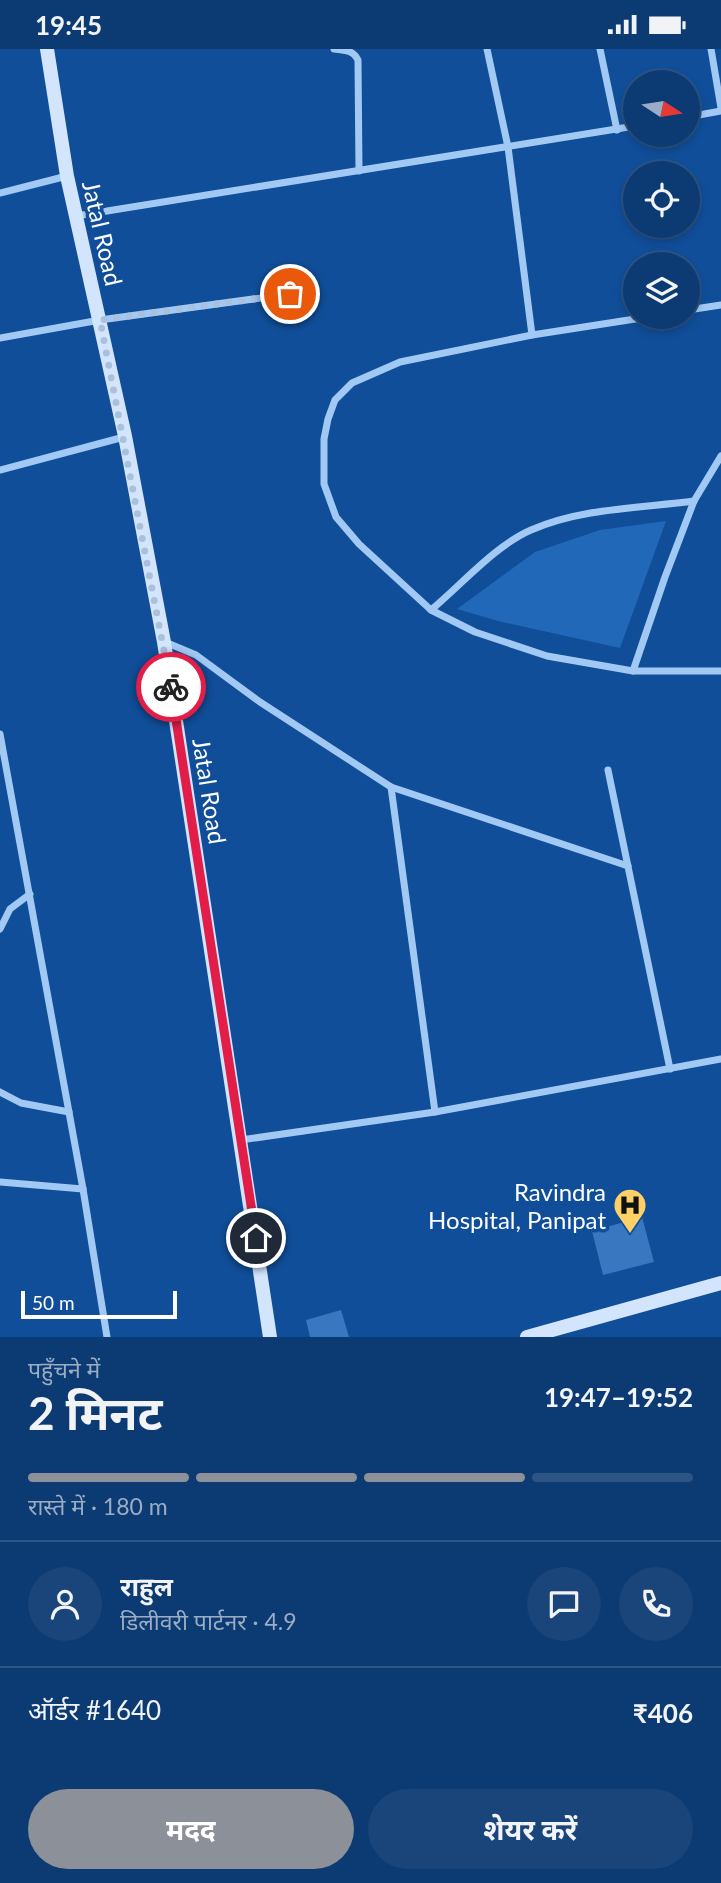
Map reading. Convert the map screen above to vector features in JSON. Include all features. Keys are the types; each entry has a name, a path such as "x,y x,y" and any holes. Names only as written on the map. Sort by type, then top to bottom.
{"main road":[{"name":"Jatal Road","path":"47,49 67,176 125,436 164,642 270,1337"},
{"path":"527,1337 721,1283"}],"street":[{"path":"334,49 349,51 355,54 358,60 359,171"},
{"path":"487,49 508,147 532,335"},
{"path":"600,49 617,130"},
{"path":"700,114 721,109 711,49"},
{"path":"75,216 623,129"},
{"path":"0,193 67,176"},
{"path":"0,338 100,320 290,294"},
{"path":"700,308 721,305"},
{"path":"623,321 532,335 400,362 352,383 335,400 328,419 324,439 324,484 336,517 359,544 431,610 475,632 547,656 633,671 721,671"},
{"path":"0,470 125,436"},
{"path":"633,671 694,501 721,456"},
{"path":"431,610 507,544 530,530 560,520 694,501"},
{"path":"164,642 197,655 260,702 391,787 628,866"},
{"path":"0,734 83,1189 107,1337"},
{"path":"608,770 670,1069"},
{"path":"391,787 435,1112"},
{"path":"0,929 10,909 30,894"},
{"path":"241,1140 435,1112 721,1059"},
{"path":"0,1092 21,1103 69,1112"},
{"path":"0,1182 83,1189"}],"shaded area":[{"path":"666,521 620,648 498,621 457,609 535,552 600,530"}],"building":[{"path":"642,1217 654,1262 603,1275 592,1231"},
{"path":"341,1310 349,1337 310,1337 306,1320"}],"way so far":[{"path":"171,687 100,320 290,294"}],"place":[{"name":"Ravindra Hospital, Panipat","path":"630,1235"}],"route":[{"path":"171,687 256,1238"}]}
